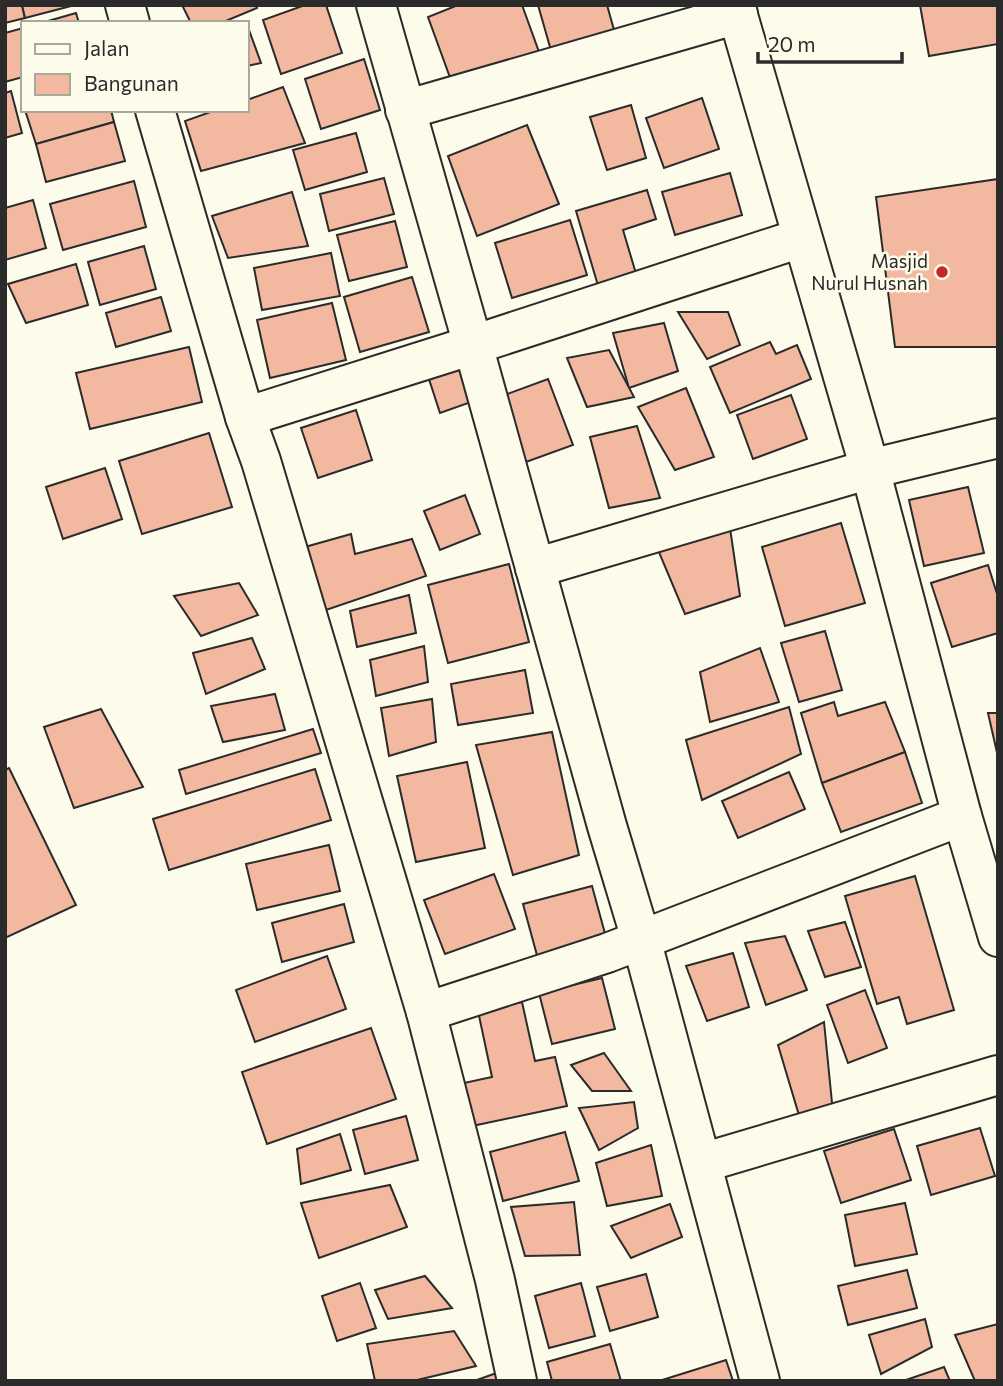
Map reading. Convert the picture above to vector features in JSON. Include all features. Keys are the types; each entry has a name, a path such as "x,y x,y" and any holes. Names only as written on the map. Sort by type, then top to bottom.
{"street":[{"path":"376,5 641,939 761,1381"},
{"path":"405,110 736,10 870,469 962,816 998,937"},
{"path":"156,112 245,417 261,461 426,1012 495,1280 517,1381"},
{"path":"245,417 802,238"},
{"path":"535,568 870,469 998,438"},
{"path":"426,1012 607,953 962,816"},
{"path":"702,1163 998,1075"}],"building":[{"path":"5,5 22,5 25,18 5,23"},
{"path":"22,5 75,5 25,18"},
{"path":"182,5 256,5 257,8 226,21 190,21"},
{"path":"305,5 326,5 342,53 281,74 263,20"},
{"path":"458,5 522,5 539,52 452,83 428,17"},
{"path":"538,5 607,5 618,44 554,61"},
{"path":"920,5 998,5 998,44 929,56"},
{"path":"76,13 78,21 48,21"},
{"path":"21,29 21,78 5,82 5,33"},
{"path":"248,30 249,30 261,63 248,66"},
{"path":"364,59 380,110 321,129 305,79"},
{"path":"283,87 305,143 201,171 185,121 210,112 248,112 248,100"},
{"path":"11,91 22,133 5,138 5,93"},
{"path":"702,98 719,149 664,168 646,118"},
{"path":"631,105 646,158 607,170 590,117"},
{"path":"26,112 112,112 114,122 36,144"},
{"path":"114,122 125,161 46,182 36,144"},
{"path":"527,125 559,204 477,236 448,156"},
{"path":"356,133 367,172 305,190 293,150"},
{"path":"730,173 742,215 675,235 662,192"},
{"path":"384,178 394,214 329,231 320,194"},
{"name":"Masjid Nurul Husnah","path":"998,179 998,347 895,347 876,197"},
{"path":"134,181 146,227 63,250 50,204"},
{"path":"647,190 656,219 623,230 637,277 599,289 576,211"},
{"path":"292,192 308,246 228,258 212,216"},
{"path":"33,200 46,248 5,260 5,208"},
{"path":"570,220 587,275 512,298 495,243"},
{"path":"395,221 407,267 349,281 337,235"},
{"path":"144,246 156,289 100,305 88,262"},
{"path":"331,253 340,296 262,310 254,268"},
{"path":"76,264 88,305 26,323 8,284"},
{"path":"412,277 429,332 360,352 344,297"},
{"path":"161,297 171,331 116,347 106,313"},
{"path":"332,303 346,360 270,378 257,320"},
{"path":"678,312 728,312 740,345 707,359"},
{"path":"664,323 678,371 629,388 613,333"},
{"path":"770,342 776,354 797,345 811,379 730,413 710,367"},
{"path":"189,347 202,402 90,429 76,373"},
{"path":"609,350 634,397 587,407 567,358"},
{"path":"462,364 474,401 440,413 428,376"},
{"path":"548,379 573,445 526,462 502,396"},
{"path":"686,388 714,457 675,470 638,407"},
{"path":"791,395 807,439 753,459 737,415"},
{"path":"356,410 372,460 318,478 301,428"},
{"path":"637,426 660,498 609,508 590,437"},
{"path":"209,433 232,507 142,534 119,461"},
{"path":"105,468 122,519 63,539 46,487"},
{"path":"968,487 984,553 924,566 909,500"},
{"path":"465,495 480,534 440,550 424,511"},
{"path":"841,523 865,603 785,626 762,547"},
{"path":"730,528 740,596 685,614 658,550"},
{"path":"351,534 355,554 412,539 426,576 326,610 305,547"},
{"path":"509,564 529,642 448,663 428,585"},
{"path":"988,565 998,597 998,633 952,647 931,583"},
{"path":"239,583 258,615 201,636 174,596"},
{"path":"409,595 416,633 357,647 350,611"},
{"path":"825,631 842,690 799,702 781,643"},
{"path":"252,638 265,669 206,694 193,653"},
{"path":"424,646 428,682 376,696 370,660"},
{"path":"760,648 779,702 710,722 700,672"},
{"path":"525,670 533,713 458,725 451,684"},
{"path":"275,694 285,730 223,742 211,706"},
{"path":"432,699 436,742 389,756 381,708"},
{"path":"834,702 838,716 885,702 905,752 822,783 801,713"},
{"path":"789,707 801,754 702,800 686,740"},
{"path":"101,709 143,787 74,808 44,727"},
{"path":"988,713 998,713 998,757"},
{"path":"313,729 321,753 186,794 179,770"},
{"path":"552,732 579,855 513,875 476,745"},
{"path":"905,752 922,803 841,832 822,783"},
{"path":"467,762 485,848 416,862 397,776"},
{"path":"9,768 76,905 5,938 5,770"},
{"path":"315,769 331,820 169,870 153,819"},
{"path":"789,772 805,809 738,838 722,801"},
{"path":"329,845 340,891 257,910 246,864"},
{"path":"494,874 515,929 445,954 424,900"},
{"path":"915,876 954,1010 907,1024 899,997 877,1004 845,896"},
{"path":"592,886 607,941 538,959 523,904"},
{"path":"344,904 354,942 282,962 272,923"},
{"path":"845,922 861,967 825,977 808,931"},
{"path":"785,936 807,990 766,1005 745,943"},
{"path":"733,953 749,1007 707,1021 686,966"},
{"path":"327,956 346,1009 255,1042 236,990"},
{"path":"602,978 615,1029 552,1044 539,993"},
{"path":"865,990 887,1048 848,1063 827,1005"},
{"path":"522,1002 535,1061 555,1057 567,1106 472,1126 464,1083 492,1077 478,1011"},
{"path":"824,1022 833,1113 801,1122 778,1045"},
{"path":"371,1028 396,1099 267,1144 242,1072"},
{"path":"604,1053 631,1091 592,1091 571,1065"},
{"path":"634,1102 638,1128 599,1150 579,1108"},
{"path":"406,1116 418,1160 365,1174 353,1130"},
{"path":"980,1128 995,1176 931,1195 917,1146"},
{"path":"894,1129 911,1180 841,1203 824,1151"},
{"path":"565,1132 579,1181 503,1201 490,1152"},
{"path":"340,1134 351,1170 301,1184 297,1149"},
{"path":"651,1145 662,1196 607,1206 596,1163"},
{"path":"390,1185 407,1227 319,1258 301,1203"},
{"path":"574,1202 580,1255 525,1256 511,1207"},
{"path":"905,1203 917,1254 855,1266 845,1215"},
{"path":"670,1204 682,1237 631,1258 611,1226"},
{"path":"907,1270 917,1308 848,1325 838,1286"},
{"path":"646,1274 658,1317 610,1331 597,1287"},
{"path":"425,1276 452,1308 388,1319 375,1290"},
{"path":"360,1283 376,1328 337,1341 322,1296"},
{"path":"581,1283 595,1336 549,1348 535,1296"},
{"path":"925,1319 932,1347 881,1374 869,1335"},
{"path":"998,1324 998,1381 975,1381 955,1335"},
{"path":"454,1331 476,1366 413,1381 375,1381 367,1344"},
{"path":"610,1344 621,1381 552,1381 547,1362"},
{"path":"726,1360 733,1381 659,1381"},
{"path":"944,1367 950,1381 903,1381"},
{"path":"502,1371 505,1381 474,1381"}],"place":[{"name":"Masjid Nurul Husnah","path":"942,272"}]}
